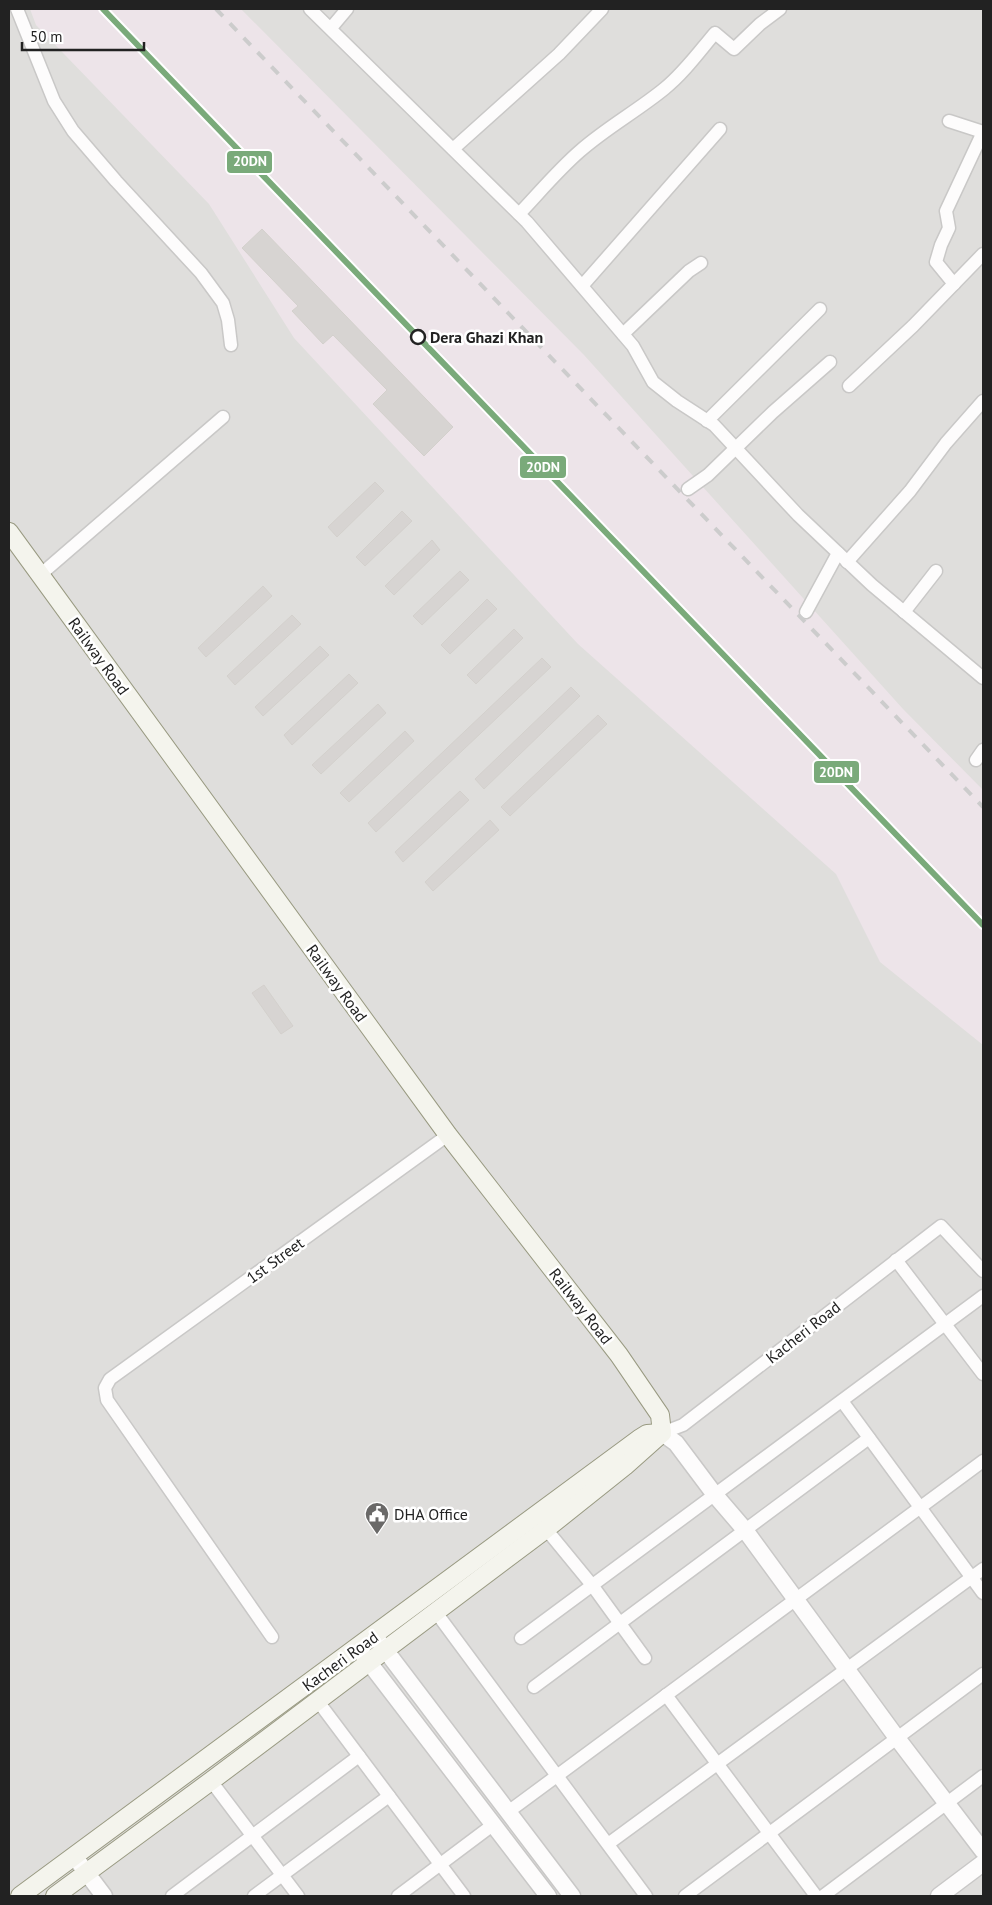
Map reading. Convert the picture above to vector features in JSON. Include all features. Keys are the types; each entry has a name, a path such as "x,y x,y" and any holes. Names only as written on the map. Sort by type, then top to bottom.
{"main road":[{"name":"Railway Road","path":"9,532 448,1135 636,1379 660,1415 662,1433"},
{"name":"Kacheri Road","path":"55,1896 546,1529 625,1466 662,1433"},
{"name":"Kacheri Road","path":"20,1896 639,1439 647,1434 662,1433"}],"street":[{"path":"17,9 54,101 73,131 116,181 201,273 223,303 228,320 231,345"},
{"path":"310,9 519,214 634,346 653,382 707,421 736,448 798,515 843,557 904,612 983,678"},
{"path":"330,28 347,9"},
{"path":"452,149 558,54 602,9"},
{"path":"519,214 581,150 665,89 715,32 734,49 760,24 780,9"},
{"path":"949,120 983,132 946,212 950,228 941,245 936,262 954,284"},
{"path":"582,286 720,129"},
{"path":"849,386 913,326 983,254"},
{"path":"623,334 689,271 701,263"},
{"path":"707,421 820,309"},
{"path":"688,489 708,475 773,412 830,362"},
{"path":"806,612 843,557 910,490 946,443 983,401"},
{"path":"40,575 223,417"},
{"path":"904,612 936,571"},
{"name":"1st Street","path":"272,1637 107,1400 105,1388 110,1378 448,1135"},
{"name":"Kacheri Road","path":"662,1433 683,1425 941,1226 983,1271"},
{"path":"896,1260 983,1374"},
{"path":"522,1638 983,1296"},
{"path":"842,1401 983,1593"},
{"path":"662,1433 676,1443 714,1495 744,1530 983,1851"},
{"path":"534,1687 869,1438"},
{"path":"508,1812 983,1461"},
{"path":"546,1529 592,1585 645,1658"},
{"path":"608,1844 983,1569"},
{"path":"435,1611 646,1896"},
{"path":"374,1635 572,1896"},
{"path":"357,1648 548,1896"},
{"path":"684,1896 983,1674"},
{"path":"666,1695 816,1896"},
{"path":"317,1700 464,1896"},
{"path":"172,1896 359,1756"},
{"path":"823,1896 983,1776"},
{"path":"211,1781 254,1835 298,1896"},
{"path":"254,1896 389,1796"},
{"path":"398,1896 494,1824"},
{"path":"74,1856 104,1896"},
{"path":"940,1896 983,1863"}],"shaded area":[{"path":"9,9 983,9 983,1896 9,1896"},
{"path":"30,9 241,9 584,355 903,709 983,790 983,1045 880,962 836,874 578,644 294,338 209,204 36,25"}],"building":[{"path":"262,229 453,427 424,456 373,404 387,390 333,335 323,344 292,311 298,306 242,248"},
{"path":"375,482 384,491 337,537 328,527"},
{"path":"402,511 412,521 365,566 356,557"},
{"path":"432,540 440,550 394,595 385,586"},
{"path":"460,571 469,580 422,625 413,616"},
{"path":"263,586 272,596 206,657 198,648"},
{"path":"487,599 497,609 450,654 441,645"},
{"path":"292,615 301,624 235,685 227,676"},
{"path":"514,629 523,638 476,684 467,675"},
{"path":"320,646 329,655 263,716 255,707"},
{"path":"542,658 551,667 376,832 368,823"},
{"path":"349,674 358,683 292,745 284,735"},
{"path":"571,687 580,696 484,789 475,779"},
{"path":"378,704 386,713 321,774 312,765"},
{"path":"598,715 607,724 510,816 501,807"},
{"path":"405,731 414,741 349,802 340,793"},
{"path":"460,791 469,800 403,862 395,852"},
{"path":"490,820 499,830 433,891 425,882"},
{"path":"264,985 293,1026 281,1034 252,993"}],"railway":[{"path":"216,9 983,807"}],"transit line":[{"name":"20DN","path":"103,9 983,925"}],"place":[{"name":"Dera Ghazi Khan","path":"418,337"},
{"name":"DHA Office","path":"377,1535"}]}
